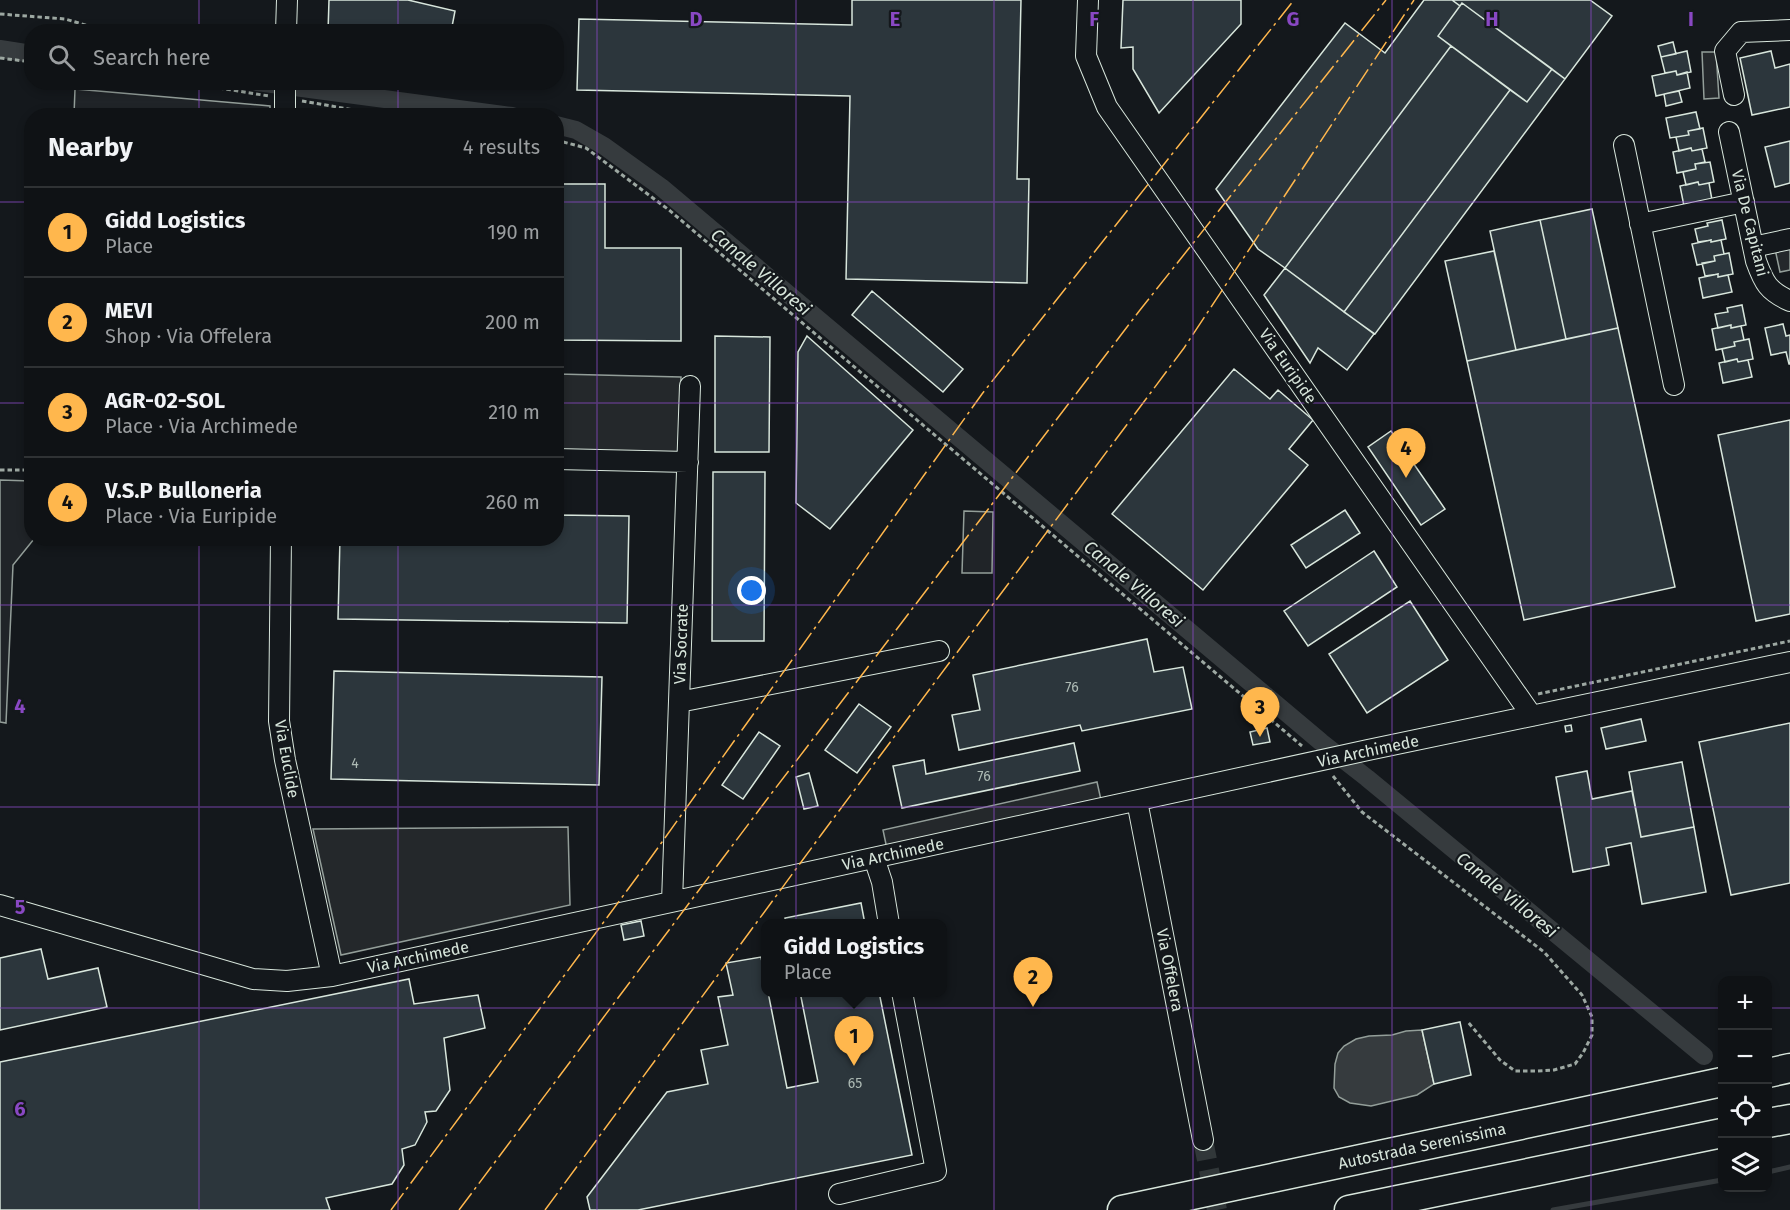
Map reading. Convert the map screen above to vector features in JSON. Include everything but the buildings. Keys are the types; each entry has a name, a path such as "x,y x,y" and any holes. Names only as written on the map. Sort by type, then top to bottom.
{"highway":[{"path":"1772,1072 1790,1068"},
{"name":"Autostrada Serenissima","path":"1122,1210 1718,1083"},
{"path":"1772,1122 1790,1119"},
{"path":"1348,1210 1718,1133"}],"street":[{"path":"286,24 287,0"},
{"name":"Via Euripide","path":"1088,0 1086,56 1107,107 1532,716"},
{"path":"1734,95 1725,51 1741,32 1790,30"},
{"name":"Via De Capitani","path":"1729,132 1763,281 1776,294 1790,300"},
{"path":"1624,145 1674,384"},
{"path":"1640,224 1744,202"},
{"path":"1754,247 1790,239"},
{"name":"Via Socrate","path":"672,902 690,387"},
{"path":"564,459 688,462"},
{"name":"Via Euclide","path":"281,546 279,721 285,760 332,975"},
{"path":"679,702 939,651"},
{"name":"Via Archimede","path":"0,904 253,980 287,981 332,975 1368,750 1790,662"},
{"name":"Via Offelera","path":"1137,801 1203,1140"},
{"path":"874,858 882,882 888,919"},
{"path":"839,1194 936,1171 903,997"}],"path":[{"path":"0,14 65,19 82,24"},
{"path":"0,58 24,61"},
{"path":"564,142 586,148 669,210 1325,760 1362,812 1544,952 1582,996 1592,1017 1592,1035 1575,1064 1554,1070 1515,1071 1500,1060 1468,1022"},
{"path":"0,470 24,470"},
{"path":"1533,695 1790,641"}],"shaded area":[{"path":"1702,52 1716,52 1719,98 1704,99"},
{"path":"75,90 270,106 270,108 74,108"},
{"path":"1790,246 1790,270 1780,272 1775,249"},
{"path":"564,374 681,377 678,453 564,450"},
{"path":"0,480 24,481 24,546 28,546 13,565 6,723 0,722"},
{"path":"964,511 993,512 992,573 962,573"},
{"path":"1097,782 1101,800 887,849 883,830"},
{"path":"568,827 570,905 341,955 313,829"},
{"path":"1422,1030 1434,1084 1417,1095 1371,1106 1350,1103 1339,1097 1334,1088 1335,1064 1338,1053 1344,1046 1356,1039 1369,1036"}],"waterway":[{"name":"Canale Villoresi","path":"0,49 24,53"},
{"name":"Canale Villoresi","path":"317,90 452,108"},
{"name":"Canale Villoresi","path":"564,127 576,130 604,146 661,187 1321,742 1704,1056"},
{"path":"1772,1171 1790,1167"},
{"path":"1553,1210 1718,1181"}],"tunnel":[{"path":"1203,1140 1217,1210"}],"power":[{"path":"391,1210 637,877 982,394 1294,0"},
{"path":"459,1210 768,798 1140,310 1386,0"},
{"path":"545,1210 1184,348 1414,0"}],"place":[{"name":"V.S.P Bulloneria","path":"1406,478"},
{"name":"AGR-02-SOL","path":"1260,737"},
{"name":"MEVI","path":"1033,1007"},
{"name":"Gidd Logistics","path":"854,1066"}]}
